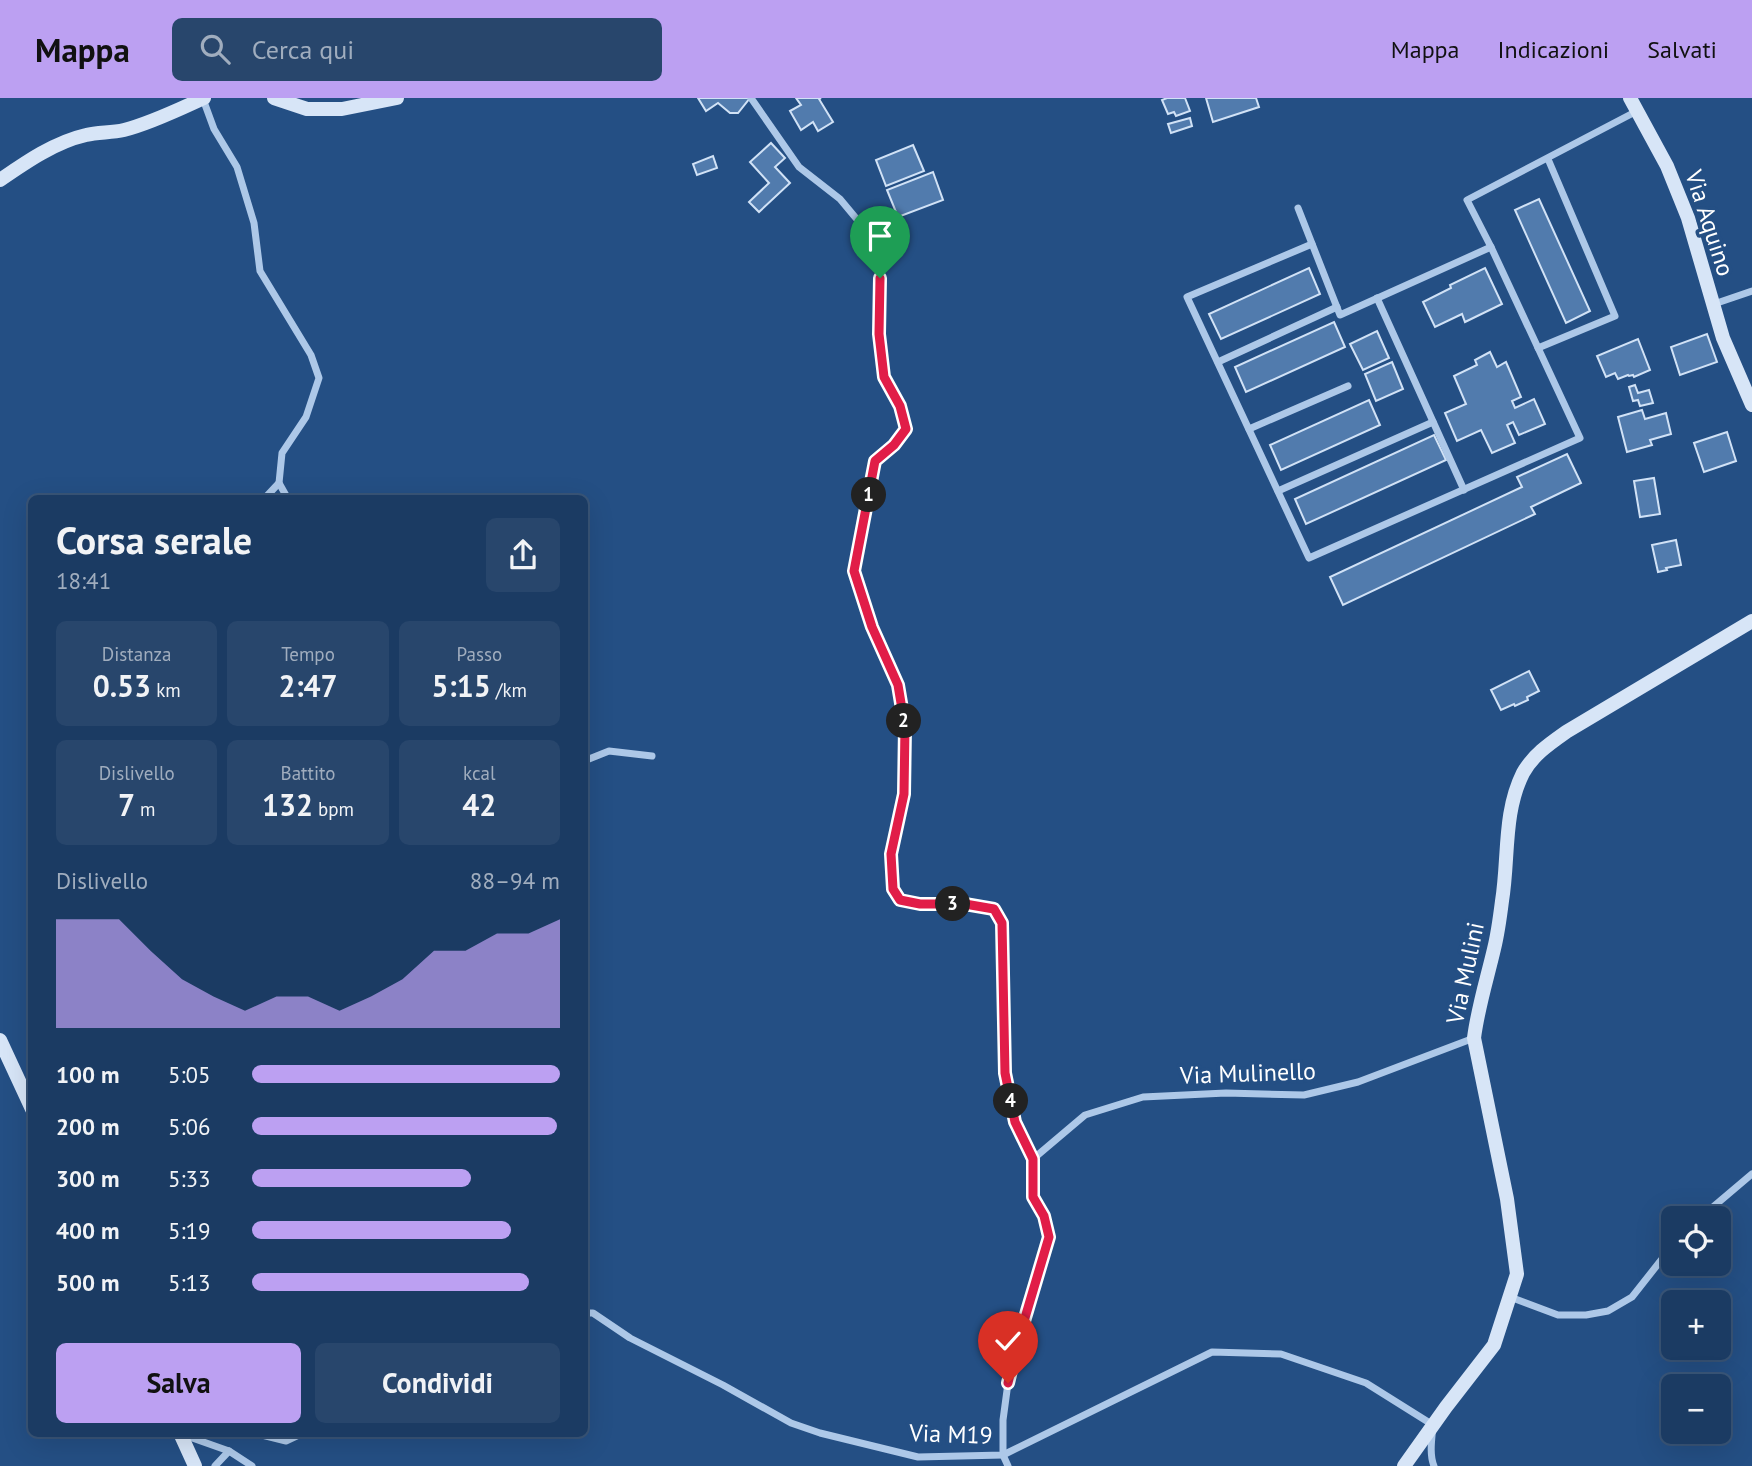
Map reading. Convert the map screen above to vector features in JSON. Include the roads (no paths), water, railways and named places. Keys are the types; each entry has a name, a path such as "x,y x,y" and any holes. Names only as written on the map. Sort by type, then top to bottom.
{"street":[{"path":"0,180 28,160 55,147 85,135 125,130 204,98 214,129 237,167 254,223 260,271 311,355 319,377 306,417 282,453 279,483 286,495"},
{"path":"274,98 307,109 342,109 397,98"},
{"path":"751,98 799,167 840,199 860,223 872,244 880,278 879,334 884,377 900,406 906,429 894,445 875,461 854,571 872,627 898,685 905,727 904,794 891,854 893,889 900,900 920,904 965,904 994,909 1002,923 1005,1073 1015,1122 1033,1159 1033,1197 1044,1216 1049,1237 1008,1383 1003,1420 1003,1455 1008,1466"},
{"path":"1312,244 1187,297 1309,558 1580,438 1467,200 1548,159 1634,104"},
{"name":"Via Aquino","path":"1634,104 1667,166 1684,208 1723,338 1752,405"},
{"path":"1538,348 1615,316 1548,159"},
{"path":"1298,208 1340,315 1491,247"},
{"path":"1713,304 1752,291"},
{"path":"1377,298 1464,490"},
{"path":"1217,362 1337,307"},
{"path":"1249,429 1348,386"},
{"path":"1278,491 1433,422"},
{"path":"268,495 279,483"},
{"name":"Via Mulini","path":"1405,1466 1494,1345 1517,1274 1509,1212 1474,1038 1503,898 1509,819 1524,772 1539,752 1566,732 1752,621"},
{"path":"588,759 609,751 652,756"},
{"name":"Via Mulinello","path":"1033,1159 1085,1115 1143,1097 1226,1093 1304,1094 1358,1082 1474,1038"},
{"path":"0,1040 28,1100"},
{"path":"1714,1206 1752,1174"},
{"path":"1510,1297 1558,1315 1586,1315 1608,1311 1632,1297 1661,1260"},
{"name":"Via M19","path":"588,1313 593,1313 630,1338 791,1423 820,1433 918,1457 1003,1455 1212,1352 1281,1354 1366,1383 1433,1425"},
{"path":"1433,1425 1431,1448 1434,1466"},
{"path":"181,1437 195,1466"},
{"path":"189,1437 229,1451 252,1466"},
{"path":"269,1437 286,1441 294,1437"},
{"path":"215,1466 229,1451"}]}
